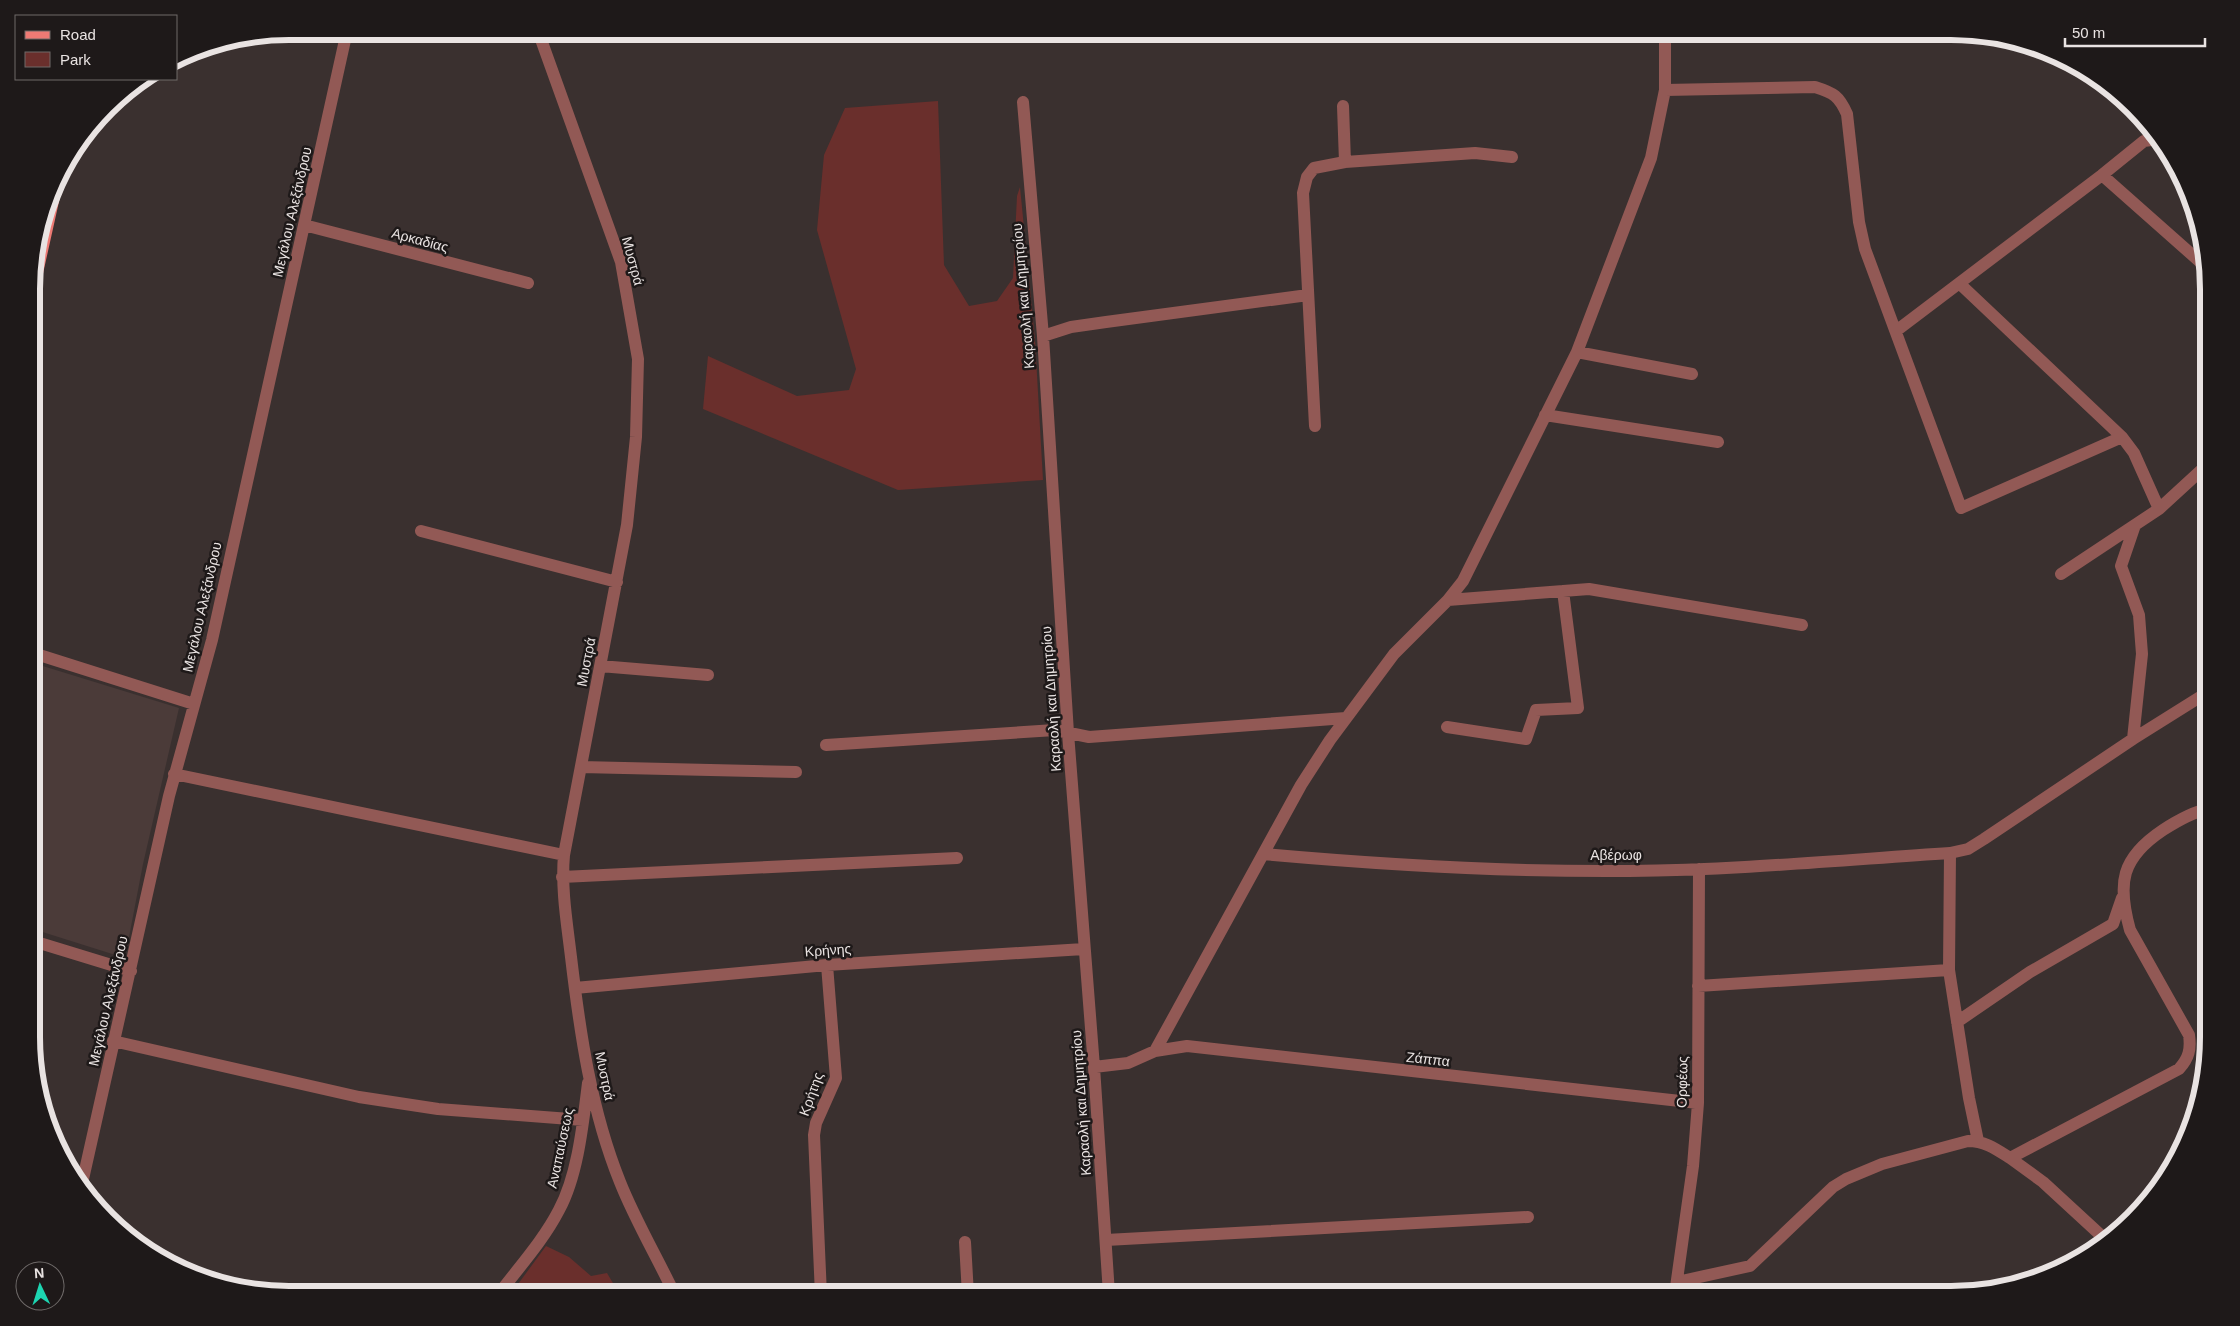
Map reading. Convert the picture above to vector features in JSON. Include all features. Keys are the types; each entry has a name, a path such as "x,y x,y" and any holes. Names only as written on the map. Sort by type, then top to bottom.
{"street":[{"name":"Μεγάλου Αλεξάνδρου","path":"83,1177 174,774 212,640 346,40"},
{"name":"Μυστρά","path":"541,40 620,262 638,359 638,396 627,525 580,767 564,855 562,877 588,1076 608,1150 621,1184 671,1286"},
{"path":"1155,1051 1300,785 1346,718 1394,654 1448,600 1463,581 1577,352 1650,158 1665,90 1664,40"},
{"path":"1665,90 1815,87 1830,92 1840,100 1847,114 1859,222 1864,248 1961,508 2122,437"},
{"name":"Καραολή και Δημητρίου","path":"1023,102 1043,336 1068,733 1094,1067 1109,1286"},
{"path":"1343,106 1345,162"},
{"path":"1896,331 1960,284 2144,141 2151,140"},
{"path":"1315,426 1303,193 1307,177 1314,168 1345,162 1475,153 1512,157"},
{"path":"2102,175 2198,260"},
{"name":"Αρκαδίας","path":"304,225 528,283"},
{"path":"1960,284 2122,437 2134,453 2159,509"},
{"path":"1043,336 1072,327 1308,295"},
{"path":"1577,352 1692,374"},
{"path":"1545,415 1718,442"},
{"path":"2061,574 2159,509 2200,471"},
{"path":"2133,739 2142,644 2139,615 2122,566 2135,525"},
{"path":"421,531 617,582"},
{"path":"1448,600 1589,589 1802,625"},
{"path":"1447,727 1526,740 1536,710 1578,708 1563,591"},
{"path":"40,655 194,704"},
{"path":"600,666 708,675"},
{"path":"2133,739 2200,697"},
{"path":"826,745 1056,730 1089,737 1346,718"},
{"name":"Αβέρωφ","path":"1263,854 1398,866 1629,871 1698,869 1950,853 1968,849 2133,739"},
{"path":"580,767 796,772"},
{"path":"174,774 564,855"},
{"path":"2010,1158 2179,1069 2187,1059 2191,1046 2189,1035 2130,930 2124,894 2128,862 2137,850 2149,839 2174,823 2200,811"},
{"path":"1950,853 1949,970 1968,1098 1978,1141"},
{"path":"562,877 957,858"},
{"name":"Ορφέως","path":"1676,1286 1693,1166 1698,1103 1698,869"},
{"path":"1957,1022 2030,972 2113,924 2124,894"},
{"path":"40,943 131,971"},
{"name":"Κρήνης","path":"575,988 827,965 1084,949"},
{"name":"Κρήτης","path":"821,1286 814,1135 816,1123 836,1078 827,965"},
{"path":"1698,986 1949,970"},
{"path":"113,1041 360,1097 438,1109 583,1120"},
{"name":"Ζάππα","path":"1094,1067 1128,1063 1155,1051 1187,1046 1698,1103"},
{"name":"Αναπαύσεως","path":"505,1286 544,1236 560,1210 569,1186 583,1120 588,1076"},
{"path":"1683,1286 1750,1266 1833,1187 1858,1173 1882,1164 1941,1148 1978,1141 1989,1144 2043,1182 2102,1236"},
{"path":"1106,1240 1528,1217"},
{"path":"965,1242 968,1286"}],"shaded area":[{"path":"40,665 179,708 143,864 125,958 40,931"}],"green space":[{"path":"938,101 944,265 969,306 997,301 1013,278 1017,196 1020,187 1035,340 1043,480 898,490 703,409 708,356 797,396 849,390 856,369 817,230 824,155 845,108"},
{"path":"546,1246 569,1257 591,1276 607,1273 615,1286 517,1286"}]}
